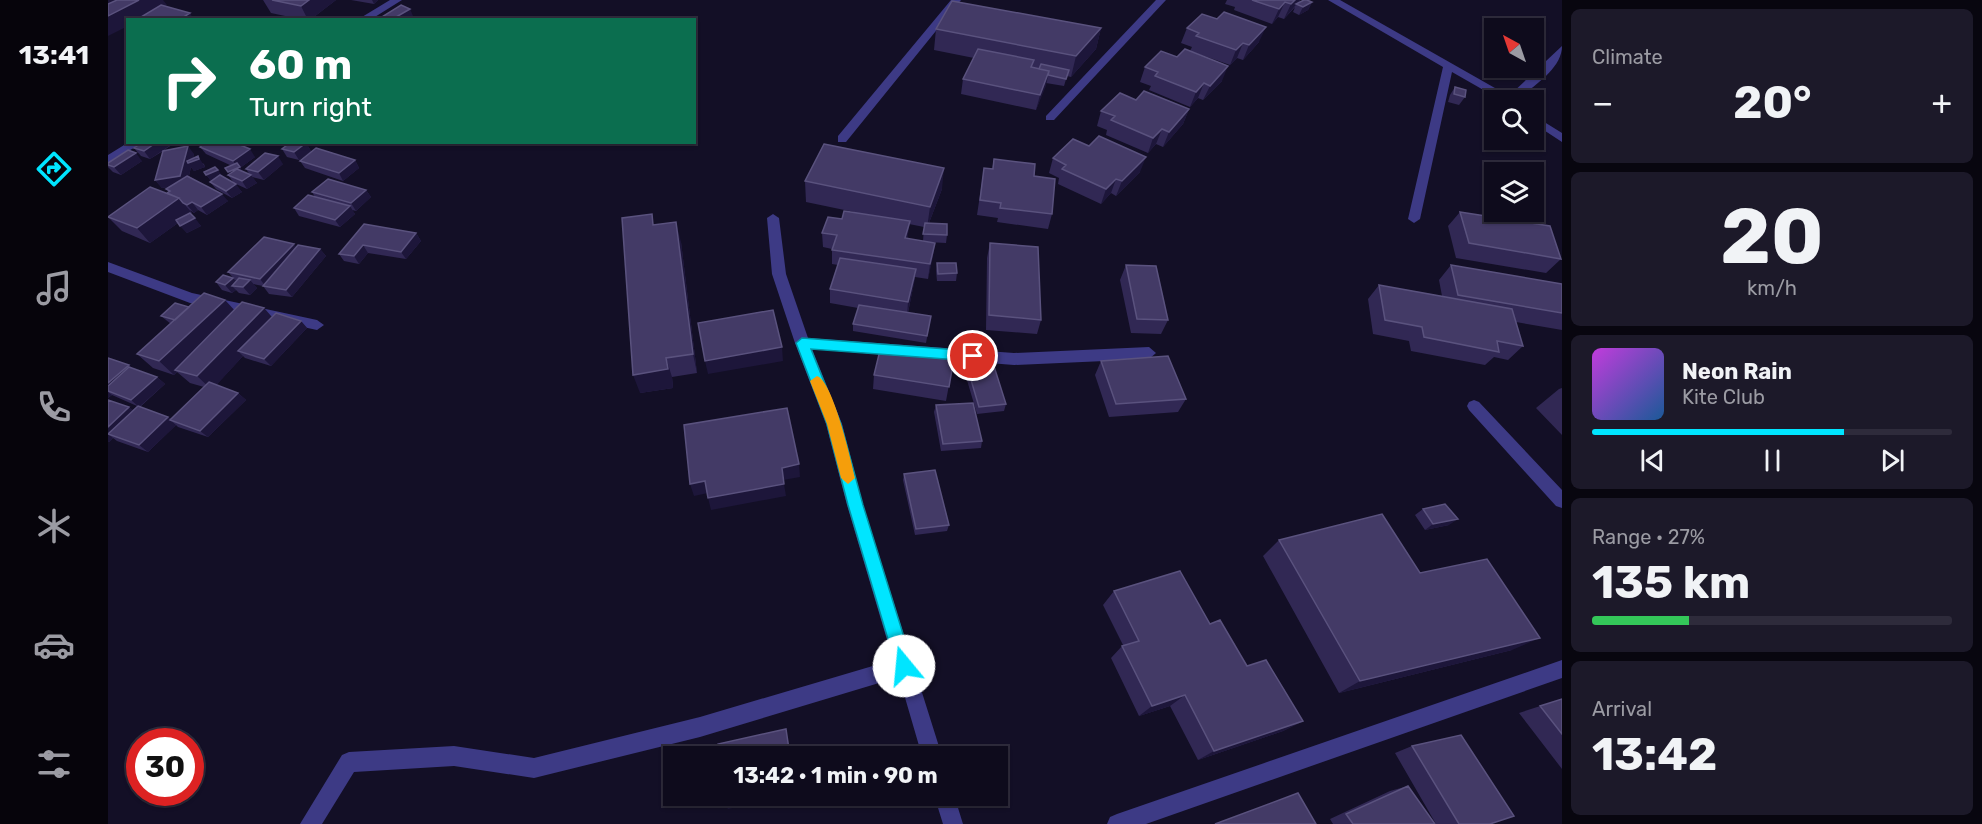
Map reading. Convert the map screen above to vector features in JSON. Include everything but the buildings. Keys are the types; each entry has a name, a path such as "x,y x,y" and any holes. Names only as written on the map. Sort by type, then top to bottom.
{"street":[{"path":"366,18 397,0"},
{"path":"842,139 956,0"},
{"path":"1050,118 1161,0"},
{"path":"1333,0 1491,90"},
{"path":"1521,90 1552,63 1562,49"},
{"path":"1414,219 1448,67"},
{"path":"1544,126 1562,138"},
{"path":"108,160 135,144"},
{"path":"773,218 779,274 802,343 834,424 855,505 929,746"},
{"path":"108,267 190,298 317,325"},
{"path":"802,343 1014,359 1149,353"},
{"path":"1474,406 1562,501"},
{"path":"310,824 349,762 454,756 534,768 700,727 904,666"},
{"path":"1117,824 1562,669"},
{"path":"947,806 953,824"}],"slow traffic":[{"path":"817,381 834,424 848,478"}],"route":[{"path":"904,666 855,505 834,424 802,343 973,356"}]}
